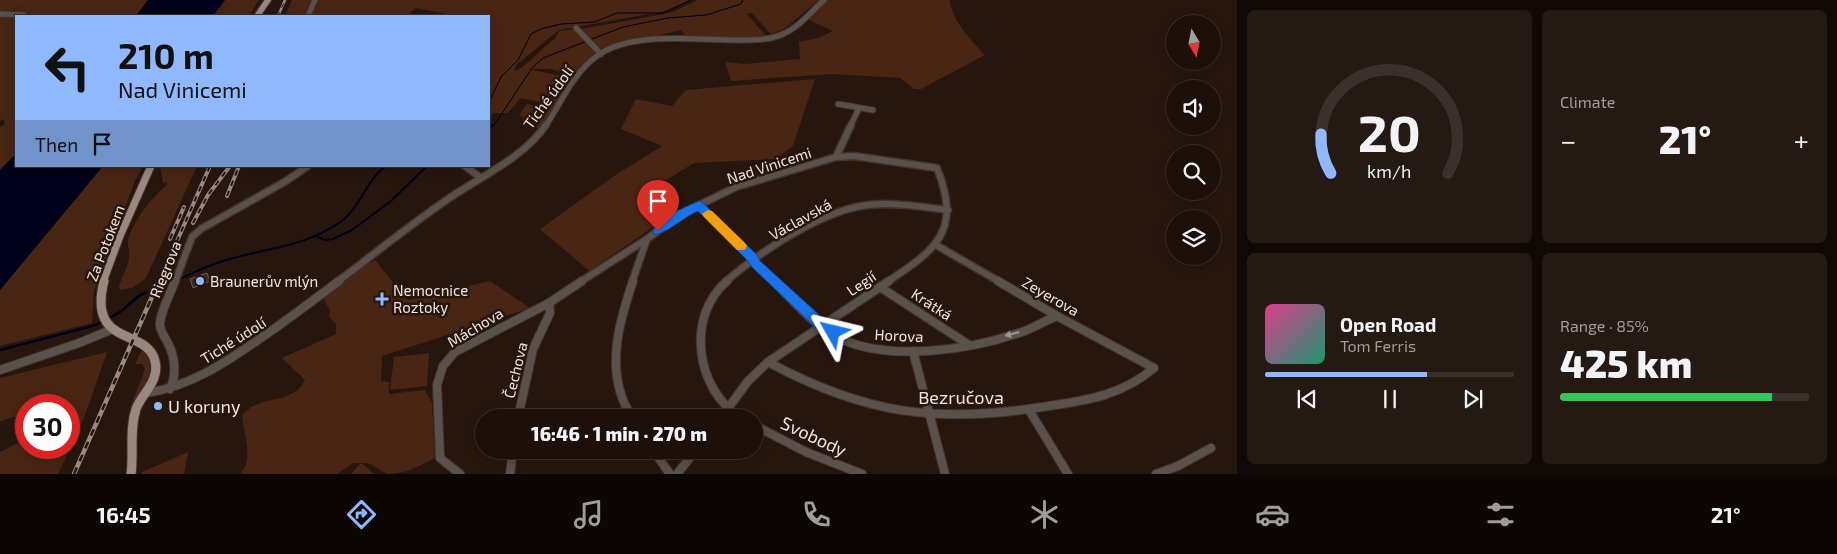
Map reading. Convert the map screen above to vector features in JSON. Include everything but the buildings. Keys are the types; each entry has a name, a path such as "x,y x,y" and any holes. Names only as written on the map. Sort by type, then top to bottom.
{"main road":[{"path":"259,15 268,0"},
{"name":"Za Potokem","path":"146,393 156,372 154,354 111,327 103,317 100,303 103,283 151,167"},
{"path":"131,474 135,412 146,393"}],"street":[{"path":"308,15 315,0"},
{"name":"Tiché údolí","path":"170,389 234,357 300,311 438,205 481,178 536,137 585,68 601,54 626,45 654,40 741,40 775,37 785,33 824,0"},
{"path":"0,14 24,15"},
{"path":"576,28 601,54"},
{"path":"838,104 874,110"},
{"path":"836,156 858,108"},
{"name":"Nad Vinicemi","path":"549,302 647,239 681,214 736,186 836,156 854,156 936,168"},
{"name":"Riegrova","path":"170,389 174,380 172,355 161,332 160,324 192,237 201,229 278,186 306,167"},
{"path":"465,167 481,178"},
{"name":"Legií","path":"727,409 748,381 768,362 913,265 936,245 944,230 948,210 946,191 936,168"},
{"name":"Václavská","path":"727,409 713,390 702,360 700,335 705,313 713,296 726,281 806,227 842,210 880,203 948,210"},
{"name":"Horova","path":"699,205 822,326 843,339 862,346 913,351 938,350 1019,333 1057,316"},
{"path":"626,409 620,397 616,379 616,344 647,239"},
{"name":"Zeyerova","path":"936,245 1057,316 1154,368"},
{"name":"Krátká","path":"880,287 969,345"},
{"name":"Čechova","path":"520,409 533,349 550,313 549,302"},
{"name":"Máchova","path":"460,474 440,458 437,385 443,366 455,352 549,302"},
{"path":"0,370 85,341 111,327"},
{"path":"913,351 945,474"},
{"name":"Bezručova","path":"768,362 814,387 856,401 930,416 957,416 1029,410 1115,391 1137,382 1154,368"},
{"path":"146,393 164,392 170,389"},
{"path":"1029,410 1068,474"},
{"name":"Svobody","path":"763,430 791,447 838,467 862,474"},
{"path":"1156,474 1178,466 1211,448"},
{"path":"510,474 512,459"},
{"path":"659,459 670,474"},
{"path":"677,474 689,459"}],"shaded area":[{"path":"0,0 148,0 137,15 15,15 15,155 0,170 0,127 5,124 3,119 0,121 0,15 10,14 22,4 9,14 0,14"},
{"path":"225,0 259,0 250,15 214,15"},
{"path":"292,0 312,0 304,15 285,15"},
{"path":"319,0 690,0 666,11 559,30 516,65 514,71 524,66 555,39 559,31 576,29 596,52 574,75 549,69 528,69 571,78 540,130 519,115 527,104 542,107 544,103 521,98 508,113 493,113 490,120 490,15 448,15 415,8 409,15 312,15"},
{"path":"698,0 819,0 784,29 771,34 752,13 747,14 766,36 760,37 686,37 681,30 599,49 580,29 670,13"},
{"path":"827,0 950,0 958,22 985,55 921,89 914,89 900,78 832,74 731,81 725,62 745,64 800,59 799,42 818,38 833,31 805,18"},
{"path":"815,79 793,146 775,159 694,163 645,193 678,210 589,271 540,229 614,176 662,146 621,129 636,99 672,106 686,90"},
{"path":"102,167 142,167 135,181 94,291 92,323 0,346 0,290"},
{"path":"160,167 197,167 146,278 132,288 120,290 119,286 129,260 128,242 131,232 144,210 167,185 167,182 163,183"},
{"path":"375,260 408,300 490,281 530,308 382,356 381,381 389,382 389,394 425,390 432,403 435,458 412,469 394,474 387,474 372,465 362,463 374,474 351,474 361,463 353,463 337,474 240,474 247,461 247,445 242,415 253,406 289,395 300,387 305,380 282,358 336,334 336,324 329,317 330,310 323,298 369,262 371,263"},
{"path":"142,350 151,366 149,377 129,411 145,369 142,364 135,364"},
{"path":"107,352 80,427 80,394 15,394 15,417 0,421 0,378"},
{"path":"429,353 427,386 390,390 394,357"},
{"path":"15,444 15,459 65,459 58,474 0,474 0,452"},
{"path":"188,452 184,474 142,474 142,472"}],"water":[{"path":"148,0 225,0 214,15 137,15"},
{"path":"15,155 15,167 102,167 0,290 0,170"}],"waterway":[{"path":"490,100 501,77 518,60 531,34 541,29 561,24 595,22 617,13 663,13 691,0"},
{"path":"491,127 495,124 532,68 543,58 623,27 668,18 706,15 741,4 743,0"},
{"path":"177,280 220,262 299,242 329,229 349,214 379,171 385,167"},
{"path":"315,236 325,240 333,239 352,230 391,201 426,167"},
{"path":"108,319 120,312 140,295 170,283"},
{"path":"0,350 96,325 104,321"}],"railway":[{"path":"278,15 285,0"},
{"path":"159,282 210,167"},
{"path":"193,223 208,195 229,167"},
{"path":"227,196 239,167"},
{"path":"170,239 184,207"},
{"path":"74,474 159,281"}],"slow traffic":[{"path":"708,214 741,246"}],"place":[{"name":"Braunerův mlýn","path":"200,281"},
{"name":"Nemocnice Roztoky","path":"382,299"},
{"name":"U koruny","path":"158,406"}],"route":[{"path":"658,231 681,214 699,205 753,258 756,264 822,326 833,332"}]}
